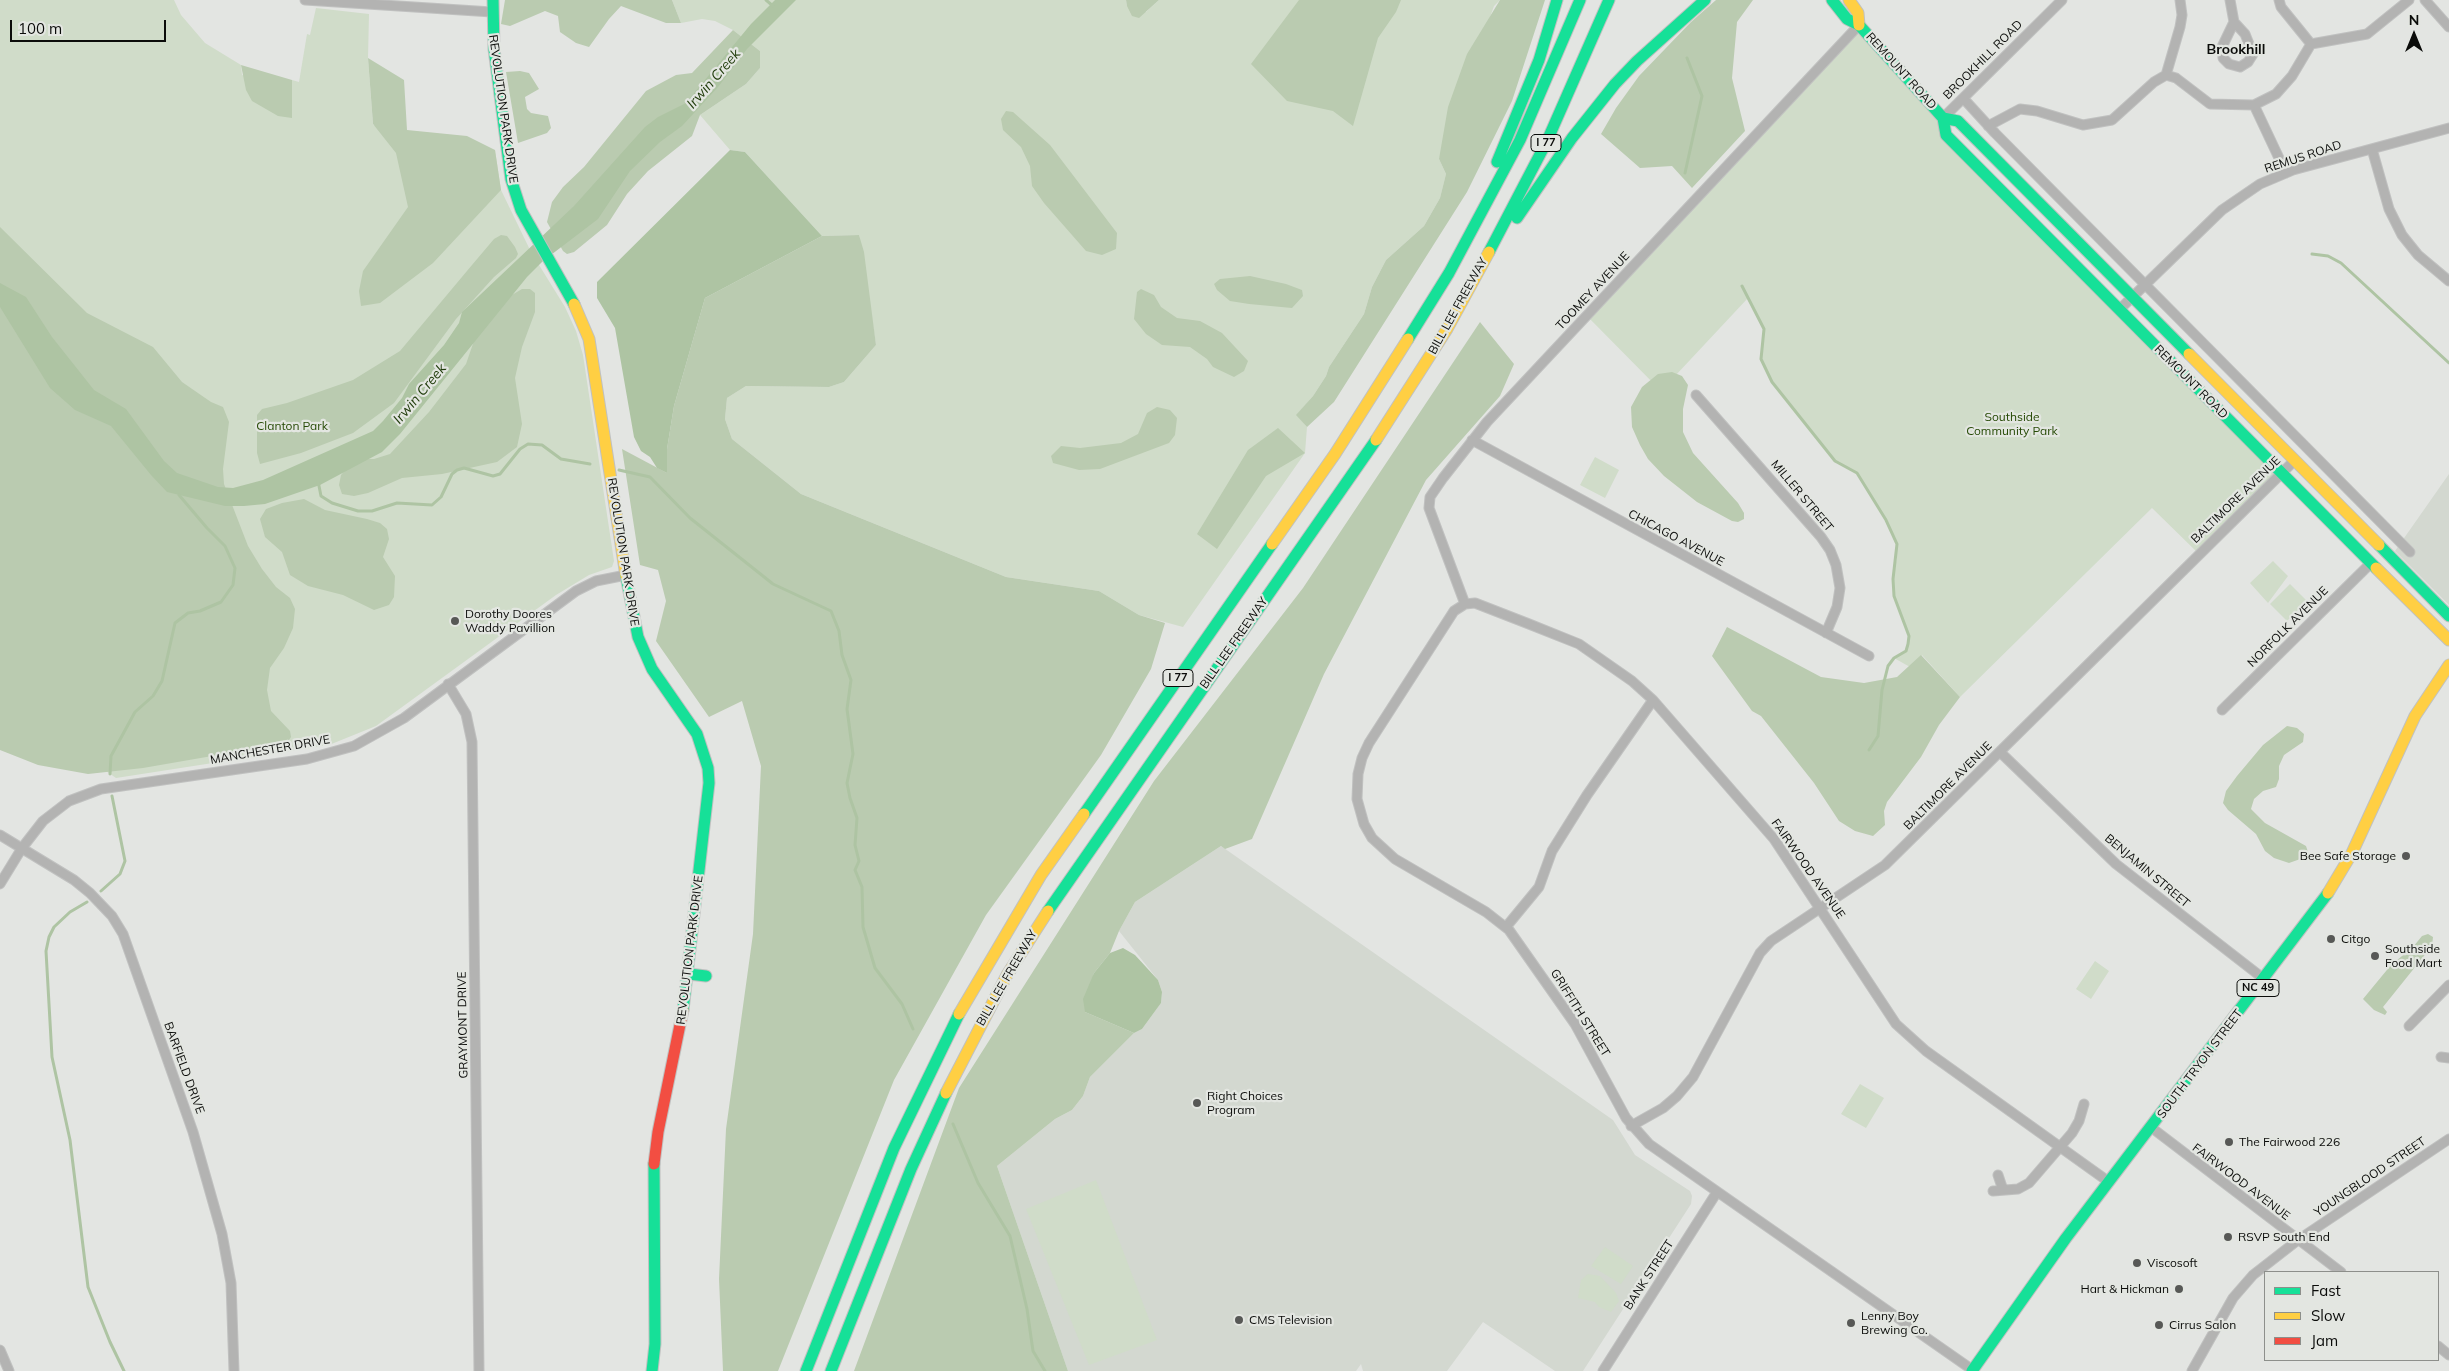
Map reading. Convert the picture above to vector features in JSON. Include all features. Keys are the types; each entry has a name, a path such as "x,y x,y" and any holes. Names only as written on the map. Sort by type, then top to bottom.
{"main road":[{"path":"1449,273 1539,60 1557,0"},
{"name":"BILL LEE FREEWAY","path":"806,1371 894,1148 970,993 1042,875 1335,454 1449,273 1520,140 1580,0"},
{"name":"BILL LEE FREEWAY","path":"830,1371 915,1160 979,1027 1012,968 1065,884 1375,443 1447,329 1547,141 1609,0"},
{"path":"1472,281 1572,138 1615,84 1637,61 1705,0"},
{"name":"REMOUNT ROAD","path":"1832,0 1847,19 1859,24 1943,118 1946,134 2280,474 2449,640"},
{"name":"REMOUNT ROAD","path":"1849,0 1858,13 1859,24"},
{"name":"REVOLUTION PARK DRIVE","path":"492,6 494,49 511,179 515,196 533,232 571,297 589,339 632,614 642,648 665,689 697,734 708,768 710,783 689,974 679,1034 658,1132 654,1163 655,1344 652,1371"},
{"name":"REMOUNT ROAD","path":"1943,118 1958,121 2449,616"},
{"name":"SOUTH TRYON STREET","path":"1973,1371 2002,1327 2109,1182 2152,1128 2333,887 2352,853 2402,740 2415,716 2449,665"},
{"path":"689,974 706,976"}],"street":[{"path":"305,0 492,6"},
{"name":"BROOKHILL ROAD","path":"1943,118 2062,0"},
{"path":"1988,126 2020,109 2028,109 2070,123 2083,125 2104,123 2121,114 2154,82 2166,75 2180,27 2182,15 2180,0"},
{"path":"2230,0 2234,22 2245,34 2252,54 2248,62 2240,67 2229,64 2223,58 2222,47 2234,22"},
{"path":"2279,0 2281,7 2311,44"},
{"path":"2166,75 2176,78 2210,104 2254,105 2276,94 2292,76 2311,44 2367,34 2409,0"},
{"path":"2425,0 2449,27"},
{"name":"TOOMEY AVENUE","path":"1465,604 1429,508 1429,501 1472,440 1859,24"},
{"path":"1963,98 1988,126 2410,552"},
{"path":"2254,105 2286,172"},
{"name":"REMUS ROAD","path":"2120,309 2234,201 2260,184 2286,172 2449,128"},
{"path":"2372,149 2389,209 2402,235 2418,255 2449,281"},
{"name":"MILLER STREET","path":"1696,394 1815,530 1830,550 1838,573 1839,594 1837,608 1826,633"},
{"name":"CHICAGO AVENUE","path":"1472,440 1869,656"},
{"name":"BALTIMORE AVENUE","path":"1631,1126 1670,1102 1693,1077 1760,952 1777,936 1885,865 2294,461"},
{"name":"NORFOLK AVENUE","path":"2222,710 2371,563"},
{"name":"MANCHESTER DRIVE","path":"0,884 22,848 43,821 56,809 85,794 331,754 360,743 391,726 576,591 596,580 626,575"},
{"name":"FAIRWOOD AVENUE","path":"1465,604 1475,603 1579,644 1619,671 1653,700 1774,839 1821,908 1886,1012 1917,1044 2109,1182"},
{"name":"GRIFFITH STREET","path":"1465,604 1454,611 1369,743 1358,774 1357,799 1364,824 1383,849 1486,912 1506,927 1521,945 1575,1024 1631,1126 1649,1144 1973,1371"},
{"name":"GRAYMONT DRIVE","path":"448,684 466,714 472,742 479,1371"},
{"path":"1506,927 1539,887 1552,851 1587,795 1653,700"},
{"name":"BENJAMIN STREET","path":"2000,752 2116,864 2264,979"},
{"name":"BARFIELD DRIVE","path":"0,835 90,893 112,916 123,934 190,1123 222,1234 231,1283 234,1371"},
{"path":"2409,1026 2449,985"},
{"path":"1993,1191 2018,1188 2029,1183 2072,1133 2079,1121 2084,1104"},
{"name":"FAIRWOOD AVENUE","path":"2152,1128 2340,1271"},
{"name":"YOUNGBLOOD STREET","path":"2192,1371 2233,1298 2253,1276 2298,1240 2449,1140"},
{"path":"1998,1175 2005,1190"},
{"name":"BANK STREET","path":"1603,1371 1718,1192"},
{"path":"2439,1347 2449,1355"},
{"path":"0,1350 9,1371"}],"shaded area":[{"path":"2449,474 2449,605 2395,551"},
{"path":"1221,846 1613,1120 1635,1155 1690,1191 1692,1196 1691,1204 1583,1371 1555,1371 1483,1322 1447,1371 1363,1371 1361,1364 1356,1371 1068,1371 997,1166 1055,1119 1072,1110 1083,1096 1090,1077 1134,1033 1142,1029 1161,1003 1162,992 1158,980 1119,931 1135,902"}],"green space":[{"name":"Clanton Park","path":"0,0 174,0 181,15 205,43 241,65 242,75 292,89 292,80 299,82 307,34 310,35 316,8 369,14 368,58 373,125 495,150 501,190 531,252 565,307 576,331 583,355 614,561 612,567 589,575 556,595 376,726 329,745 116,778 64,742 0,737"},
{"path":"505,0 672,0 681,23 666,23 621,6 589,47 576,43 560,32 558,16 545,11 510,26 501,24"},
{"path":"672,0 1126,0 1127,6 1146,12 1159,0 1500,0 1494,6 1439,159 1446,174 1440,198 1424,226 1386,260 1372,287 1364,314 1329,367 1326,376 1313,396 1297,415 1307,427 1305,453 1183,627 1139,615 1099,591 1006,577 801,494 732,439 725,419 727,398 746,386 829,387 844,382 876,345 859,235 822,236 745,152 730,150 700,115 746,84 760,68 760,51 733,30 715,21 702,19 681,23"},
{"path":"1126,0 1159,0 1139,18 1132,16"},
{"path":"1299,0 1401,0 1396,12 1378,38 1353,126 1333,111 1287,101 1251,64"},
{"path":"1500,0 1545,0 1512,101 1467,192 1334,402 1307,427 1296,415 1313,396 1326,376 1329,367 1364,314 1372,287 1386,260 1424,226 1440,198 1446,174 1439,159 1448,107 1467,54"},
{"path":"1716,0 1753,0 1737,22 1732,78 1745,131 1692,188 1672,166 1640,168 1601,134 1616,108 1639,76 1691,22"},
{"name":"Southside Community Park","path":"1859,25 1931,105 1946,135 2280,474 2199,554 2152,508 1960,697 1922,655 1910,667 1894,658 1906,651 1909,636 1894,596 1893,579 1897,557 1895,537 1857,473 1835,461 1772,382 1761,359 1764,329 1748,298 1661,391 1587,316"},
{"path":"733,30 760,51 760,68 746,84 700,115 692,136 648,171 627,194 607,225 574,252 567,254 563,251 547,222 552,202 563,187 584,167 646,91 676,75 692,73"},
{"path":"368,58 404,80 407,130 467,136 495,150 501,190 433,263 380,303 361,306 359,291 363,271 408,207 396,153 373,124"},
{"path":"241,65 292,80 292,118 278,116 252,101 246,90"},
{"path":"520,71 529,73 539,89 525,97 527,109 531,113 548,116 551,128 547,133 518,143 506,72"},
{"path":"1006,111 1013,112 1050,145 1117,233 1116,249 1102,255 1086,251 1044,203 1032,186 1030,166 1021,147 1003,130 1001,119"},
{"path":"0,227 87,313 153,347 182,382 211,402 223,407 229,422 223,469 224,484 248,546 276,587 290,598 295,609 293,628 284,648 270,668 267,690 271,711 290,731 291,737 287,743 143,768 88,774 38,765 0,750"},
{"path":"501,235 507,236 515,247 518,254 516,258 494,277 456,319 394,403 353,433 301,453 260,464 257,453 257,415 262,409 287,403 353,380 400,351 494,239"},
{"path":"859,235 864,252 876,345 844,382 829,387 746,386 727,398 725,419 732,439 801,494 1006,577 1099,591 1139,615 1165,623 1151,669 1101,755 986,915 894,1080 778,1371 723,1371 719,1279 726,1129 753,934 761,766 742,701 709,717 656,641 666,601 658,570 640,565 622,449 667,473 667,449 674,406 705,298 822,236"},
{"path":"1250,276 1286,284 1302,290 1303,296 1292,308 1249,304 1230,301 1217,290 1214,284 1220,279"},
{"path":"522,289 530,289 535,293 535,312 522,347 515,378 522,424 517,447 497,462 442,474 402,478 368,493 354,496 342,494 339,485 341,475 350,465 363,459 374,459 390,454 429,412 466,364 476,335 495,305"},
{"path":"1141,289 1154,295 1161,307 1177,318 1200,321 1222,333 1248,361 1244,371 1234,377 1213,367 1207,359 1190,347 1162,345 1146,334 1134,319 1137,292"},
{"path":"1480,322 1514,364 1500,396 1426,480 1324,674 1252,839 1225,849 1221,846 1135,902 1119,931 1110,953 1094,973 1085,1012 1134,1033 1090,1077 1083,1096 1072,1110 1055,1119 997,1166 1068,1371 854,1371 959,1088 1154,781 1303,588"},
{"path":"1672,372 1682,376 1688,385 1683,409 1683,432 1693,453 1738,503 1744,513 1744,519 1738,522 1732,521 1697,502 1664,476 1648,459 1632,427 1631,407 1642,387 1658,374"},
{"path":"1157,407 1170,410 1177,418 1175,435 1169,443 1100,469 1079,470 1053,463 1051,456 1061,446 1080,448 1121,443 1138,434 1147,413"},
{"path":"1278,428 1305,453 1266,476 1217,549 1197,534 1248,450"},
{"path":"1595,457 1619,470 1605,498 1580,485"},
{"path":"304,499 325,510 380,523 387,529 389,539 383,557 395,576 394,597 389,605 374,610 343,595 308,586 290,575 282,552 265,537 260,519 266,509 282,503"},
{"path":"2273,561 2288,576 2268,603 2250,583"},
{"path":"2290,584 2307,601 2287,621 2270,604"},
{"path":"1727,627 1821,677 1864,683 1897,677 1921,655 1960,697 1939,725 1921,757 1887,802 1884,811 1885,825 1873,836 1855,831 1839,821 1814,783 1761,716 1752,711 1712,656"},
{"path":"2287,726 2297,728 2304,734 2303,742 2284,755 2279,766 2279,779 2276,787 2263,791 2254,799 2251,809 2265,823 2306,846 2308,852 2306,857 2289,863 2274,858 2265,851 2256,834 2228,810 2223,803 2226,791 2237,776 2263,745"},
{"path":"2428,934 2433,937 2432,946 2383,1007 2387,1012 2385,1015 2374,1010 2363,999 2391,965 2413,947 2422,936"},
{"path":"2095,961 2109,971 2091,999 2076,989"},
{"path":"1860,1084 1884,1098 1866,1128 1841,1114"},
{"path":"1096,1180 1157,1340 1089,1365 1026,1209"},
{"path":"1605,1247 1633,1266 1621,1284 1591,1266"},
{"path":"1588,1274 1600,1276 1616,1293 1619,1301 1611,1312 1599,1307 1595,1302 1578,1298 1581,1280"}],"water":[{"name":"Irwin Creek","path":"775,0 796,0 747,49 718,87 682,126 660,142 630,171 598,219 543,261 527,277 400,434 382,452 320,485 265,504 244,506 225,506 167,492 111,426 75,410 50,388 0,307 0,283 26,297 52,337 94,390 126,409 164,461 177,473 218,487 233,488 263,480 373,431 402,398 409,384 444,345 459,323 462,312 574,206 645,127 658,117 686,103 751,24"},
{"path":"730,150 745,152 822,236 705,298 674,406 667,449 667,473 657,468 650,457 641,451 634,437 615,328 597,298 597,282"},
{"path":"1123,948 1135,955 1158,980 1162,992 1161,1003 1142,1029 1134,1033 1085,1012 1083,999 1094,973 1110,953"}],"waterway":[{"path":"766,0 773,6"},
{"path":"1685,173 1702,96 1687,58"},
{"path":"2312,254 2328,256 2341,263 2449,363"},
{"path":"1742,286 1764,329 1761,359 1772,382 1835,461 1857,473 1886,520 1897,544 1893,579 1894,596 1909,636 1908,644 1906,651 1894,658 1888,666 1882,690 1878,736 1869,750"},
{"path":"318,481 321,496 332,503 358,511 372,511 397,503 432,505 441,497 452,474 457,470 464,468 493,476 500,474 520,449 528,444 542,445 561,459 590,464"},
{"path":"619,470 650,477 690,518 773,584 831,611 839,631 842,655 851,680 847,709 853,754 847,783 857,818 855,845 859,861 855,870 862,887 863,927 875,968 902,1004 913,1029"},
{"path":"110,774 111,756 135,712 153,696 162,681 175,623 188,613 200,611 221,602 233,585 235,568 225,546 179,495"},
{"path":"101,891 120,874 125,861 112,796"},
{"path":"87,902 70,912 54,927 49,937 46,951 52,1057 70,1140 88,1287 124,1371"},
{"path":"953,1124 978,1183 1010,1236 1027,1309 1033,1351 1045,1371"}],"traffic: fast":[{"path":"493,0 494,49 511,179 521,210 574,304"},
{"path":"1497,162 1539,60 1557,0"},
{"path":"1408,339 1449,273 1520,140 1580,0"},
{"path":"1489,252 1547,141 1609,0"},
{"path":"1517,218 1572,138 1615,84 1637,61 1705,0"},
{"path":"1832,0 1847,19 1859,25 1943,118 1958,121 2189,354"},
{"path":"1943,118 1946,135 2376,568"},
{"path":"1048,911 1376,440"},
{"path":"1084,814 1272,544"},
{"path":"2379,545 2449,616"},
{"path":"626,576 638,637 652,669 697,734 708,768 709,783 683,1010"},
{"path":"1972,1371 2066,1238 2328,893"},
{"path":"689,974 706,976"},
{"path":"806,1371 894,1148 959,1014"},
{"path":"831,1371 911,1169 946,1093"},
{"path":"652,1371 655,1344 654,1164"}],"traffic: slow":[{"path":"1849,0 1858,13 1859,25"},
{"path":"1376,440 1447,329 1489,252"},
{"path":"574,304 589,339 626,576"},
{"path":"1272,544 1335,454 1408,339"},
{"path":"2189,354 2379,545"},
{"path":"2376,568 2449,640"},
{"path":"2328,893 2352,853 2415,716 2449,665"},
{"path":"959,1014 1041,875 1084,814"},
{"path":"946,1093 1007,975 1048,911"}],"traffic: jam":[{"path":"654,1164 658,1132 683,1010"}],"place":[{"name":"Dorothy Doores Waddy Pavillion","path":"455,621"},
{"name":"Bee Safe Storage","path":"2406,856"},
{"name":"Citgo","path":"2331,939"},
{"name":"Southside Food Mart","path":"2375,956"},
{"name":"Right Choices Program","path":"1197,1103"},
{"name":"The Fairwood 226","path":"2229,1142"},
{"name":"RSVP South End","path":"2228,1237"},
{"name":"Viscosoft","path":"2137,1263"},
{"name":"Hart & Hickman","path":"2179,1289"},
{"name":"CMS Television","path":"1239,1320"},
{"name":"Lenny Boy Brewing Co.","path":"1851,1323"},
{"name":"Cirrus Salon","path":"2159,1325"}],"district":[{"name":"Brookhill","path":"2236,50"}]}
